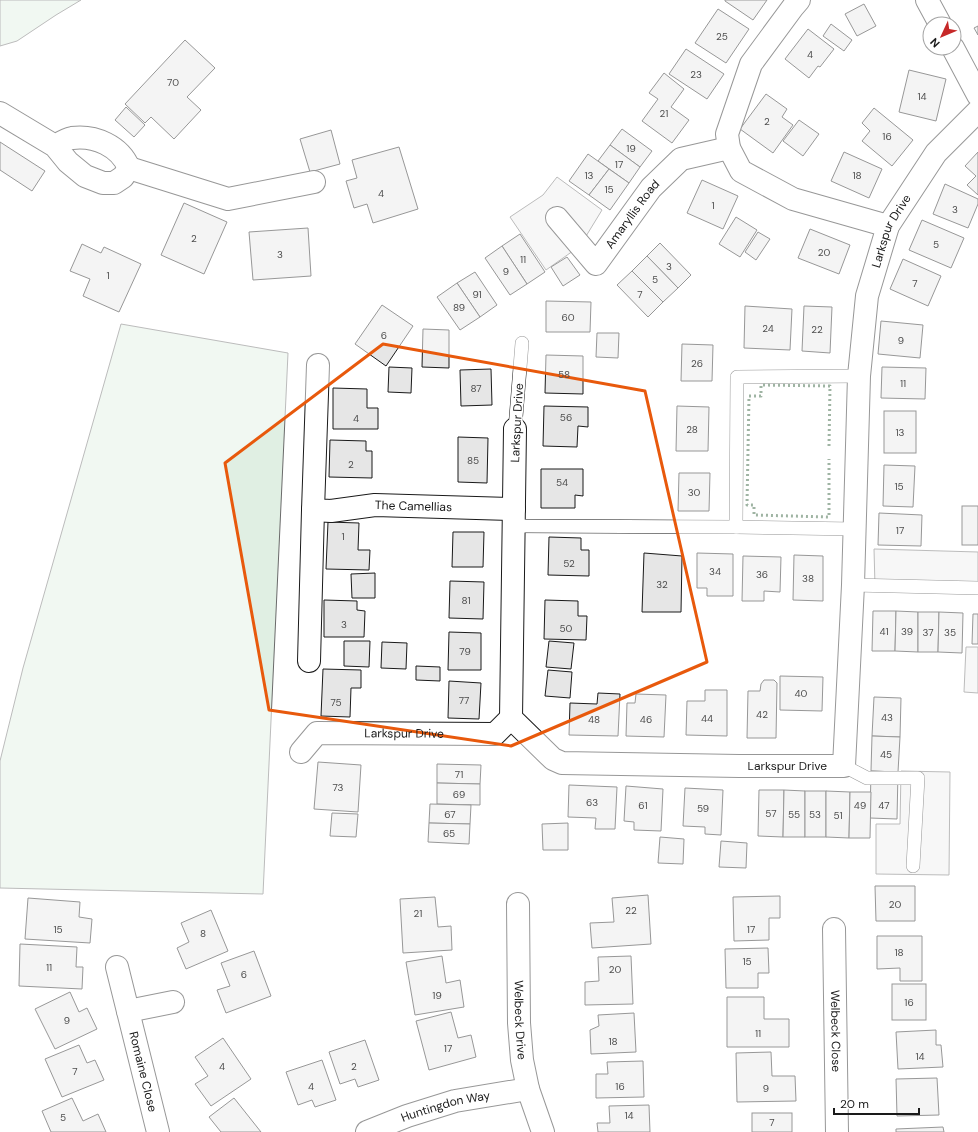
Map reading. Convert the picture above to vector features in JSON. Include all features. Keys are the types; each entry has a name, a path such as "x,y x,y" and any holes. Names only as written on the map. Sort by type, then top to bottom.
{"street":[{"path":"799,0 792,7 751,64 726,134 729,148 741,171 793,198 888,226"},
{"path":"927,0 936,16"},
{"path":"957,56 978,95"},
{"name":"Larkspur Drive","path":"511,718 553,759 562,763 844,766 853,585 859,376 866,296 888,226 936,153 978,111"},
{"path":"0,113 55,146 68,162 85,176 103,183 114,183 123,177 129,168"},
{"path":"55,146 71,138 86,138 97,141 112,147 126,160 129,168"},
{"name":"Amaryllis Road","path":"557,218 596,264 651,188 681,159 729,148"},
{"path":"129,168 228,200 314,182"},
{"path":"309,661 318,365"},
{"name":"Larkspur Drive","path":"301,752 317,732 495,734 511,718 515,429"},
{"name":"The Camellias","path":"313,510 331,511 375,505 514,518"},
{"name":"Welbeck Drive","path":"518,904 519,1023 522,1060 528,1089 543,1132"},
{"name":"Welbeck Close","path":"834,929 837,1132"},
{"name":"Romaine Close","path":"117,967 158,1132"},
{"path":"128,1011 173,1002"},
{"name":"Huntingdon Way","path":"367,1132 407,1116 455,1101 528,1089"}],"lane":[{"name":"Larkspur Drive","path":"515,429 522,343"},
{"path":"736,527 737,377 859,376"},
{"path":"514,518 854,530"},
{"path":"853,585 978,588"},
{"path":"844,766 867,778 918,778 913,866"}],"highlighted area":[{"path":"383,344 645,391 707,662 511,746 269,710 225,463"}],"green space":[{"path":"0,0 81,0 17,41 0,46"},
{"path":"121,324 288,353 263,894 0,888 0,761 23,668"}],"shaded area":[{"path":"557,177 602,210 580,246 546,270 510,217 543,195"},
{"path":"874,549 978,552 978,588 875,586"},
{"path":"966,647 978,647 978,693 964,692"},
{"path":"901,771 950,772 949,875 876,874 876,824 900,824"}],"building":[{"path":"725,0 767,0 753,20"},
{"path":"864,4 876,26 857,36 845,14"},
{"path":"718,9 749,29 726,63 695,43"},
{"path":"831,24 852,40 844,51 823,36"},
{"path":"978,26 978,35 974,28"},
{"path":"808,29 834,49 809,78 785,59"},
{"path":"185,40 215,68 187,97 201,110 174,139 151,117 145,123 125,104"},
{"path":"686,49 724,74 707,99 669,74"},
{"path":"909,70 946,79 936,121 899,112"},
{"path":"664,73 684,89 671,107 689,120 672,143 642,121 658,99 649,93"},
{"path":"766,94 787,109 782,117 793,125 773,153 740,129"},
{"path":"126,107 145,125 134,137 115,120"},
{"path":"874,108 913,140 892,166 862,141 870,131 862,123"},
{"path":"799,120 819,134 803,156 783,141"},
{"path":"622,129 652,151 640,167 610,145"},
{"path":"331,130 340,164 310,172 300,139"},
{"path":"0,142 45,171 32,191 0,170"},
{"path":"610,145 640,167 629,183 598,161"},
{"path":"399,147 418,209 373,223 367,204 354,208 346,181 357,178 352,160"},
{"path":"844,152 882,169 869,198 831,181"},
{"path":"978,152 978,195 967,185 976,176 965,166"},
{"path":"588,154 609,169 589,195 569,181"},
{"path":"609,169 629,183 610,210 589,195"},
{"path":"702,180 738,196 723,229 687,213"},
{"path":"945,184 978,199 978,204 968,228 933,214"},
{"path":"184,203 227,222 204,274 161,255"},
{"path":"736,217 757,230 740,257 719,244"},
{"path":"922,220 964,238 951,268 909,250"},
{"path":"308,228 311,276 253,280 249,232"},
{"path":"810,229 850,245 839,274 798,258"},
{"path":"758,232 770,239 756,260 745,252"},
{"path":"520,234 545,272 527,284 502,246"},
{"path":"660,243 691,275 678,288 647,256"},
{"path":"82,244 101,253 104,247 141,264 119,312 83,296 90,279 70,271"},
{"path":"502,246 527,284 510,295 485,258"},
{"path":"647,256 678,288 663,302 632,271"},
{"path":"567,257 580,275 563,286 551,267"},
{"path":"903,259 941,276 928,306 890,289"},
{"path":"632,271 663,302 648,317 617,285"},
{"path":"475,272 497,305 480,317 457,283"},
{"path":"457,283 480,317 460,330 437,297"},
{"path":"546,301 591,302 590,332 546,332"},
{"path":"382,305 413,326 386,366 355,344"},
{"path":"745,306 792,309 790,350 744,348"},
{"path":"804,306 832,307 830,353 802,351"},
{"path":"881,321 923,325 920,358 878,354"},
{"path":"423,329 449,330 449,368 422,367"},
{"path":"597,333 619,333 618,358 596,357"},
{"path":"682,344 713,345 712,381 681,381"},
{"path":"546,355 583,356 583,394 545,393"},
{"path":"389,367 412,368 411,393 388,392"},
{"path":"882,367 926,368 925,399 881,398"},
{"path":"491,369 492,405 461,406 460,370"},
{"path":"333,388 367,389 367,408 378,408 378,429 333,429"},
{"path":"544,406 588,407 588,427 578,426 577,447 543,446"},
{"path":"677,406 709,407 708,451 676,451"},
{"path":"884,411 916,411 916,453 884,453"},
{"path":"458,437 488,438 487,483 458,482"},
{"path":"330,440 366,441 366,451 372,451 372,478 329,477"},
{"path":"884,465 915,466 913,507 883,506"},
{"path":"541,469 583,469 583,496 575,495 575,508 541,508"},
{"path":"679,473 710,473 709,511 678,511"},
{"path":"962,506 978,506 978,545 962,545"},
{"path":"879,513 922,515 921,546 878,545"},
{"path":"328,522 359,523 358,550 370,550 369,570 326,569"},
{"path":"453,532 484,532 483,567 452,567"},
{"path":"549,537 581,538 581,550 589,550 589,576 548,575"},
{"path":"644,553 682,556 681,612 642,612"},
{"path":"697,553 733,554 733,596 707,596 707,588 697,588"},
{"path":"794,555 823,556 823,601 793,600"},
{"path":"743,556 781,557 780,592 764,591 764,601 742,601"},
{"path":"375,573 375,598 352,598 351,574"},
{"path":"450,581 484,582 483,619 449,618"},
{"path":"324,600 357,601 357,610 365,611 364,637 324,637"},
{"path":"545,600 578,601 578,616 587,616 586,640 544,639"},
{"path":"873,611 896,611 895,651 872,651"},
{"path":"896,611 918,612 918,652 895,651"},
{"path":"918,612 939,612 938,652 918,652"},
{"path":"939,612 963,613 962,653 938,652"},
{"path":"973,614 978,614 978,644 972,644"},
{"path":"449,632 481,633 481,670 448,670"},
{"path":"344,641 370,641 369,667 344,666"},
{"path":"549,641 574,643 571,669 546,667"},
{"path":"382,642 407,643 406,669 381,668"},
{"path":"416,666 440,667 440,681 416,680"},
{"path":"323,669 361,670 361,688 351,688 350,717 321,716"},
{"path":"548,670 572,672 570,698 545,696"},
{"path":"780,676 823,677 822,711 780,710"},
{"path":"764,680 774,680 777,683 776,738 747,738 748,691 760,691 761,684"},
{"path":"449,681 481,683 479,719 448,718"},
{"path":"705,690 727,690 727,736 686,735 687,701 705,701"},
{"path":"598,693 620,694 618,736 569,735 570,703 597,704"},
{"path":"636,694 666,695 664,737 626,736 627,703 635,703"},
{"path":"874,697 901,698 900,737 872,736"},
{"path":"872,736 900,737 898,772 871,771"},
{"path":"318,762 361,765 358,812 314,809"},
{"path":"437,764 481,765 480,784 437,783"},
{"path":"871,771 898,772 897,819 870,818"},
{"path":"437,783 480,784 480,805 437,804"},
{"path":"569,785 617,787 615,829 595,829 596,818 568,817"},
{"path":"626,786 663,789 661,831 634,830 634,822 624,821"},
{"path":"685,788 723,790 721,835 705,834 705,827 683,826"},
{"path":"759,790 784,790 783,837 758,836"},
{"path":"784,790 805,791 805,837 783,837"},
{"path":"805,791 826,791 826,837 805,837"},
{"path":"826,791 850,792 849,838 826,837"},
{"path":"850,792 871,792 870,838 849,838"},
{"path":"430,804 471,805 470,824 429,823"},
{"path":"332,813 358,814 356,837 330,836"},
{"path":"429,823 470,824 469,844 428,842"},
{"path":"568,823 568,850 543,850 542,824"},
{"path":"660,837 684,839 683,864 658,863"},
{"path":"721,841 747,843 746,868 719,867"},
{"path":"875,886 915,886 915,921 876,921"},
{"path":"648,895 651,944 592,948 590,923 614,922 612,898"},
{"path":"780,896 780,918 769,918 769,940 734,941 733,897"},
{"path":"435,897 438,927 451,926 452,950 403,953 400,899"},
{"path":"28,898 80,902 79,917 92,919 90,943 25,939"},
{"path":"211,910 228,951 186,969 177,948 189,942 181,923"},
{"path":"877,936 922,936 922,981 900,981 900,968 877,969"},
{"path":"20,944 77,947 76,967 83,967 82,989 19,986"},
{"path":"768,948 769,973 758,973 758,988 726,988 725,949"},
{"path":"254,951 271,996 226,1013 217,990 230,986 221,963"},
{"path":"442,956 446,983 460,980 464,1007 415,1015 406,962"},
{"path":"631,956 633,1004 585,1005 585,982 599,981 598,957"},
{"path":"892,984 926,984 926,1020 892,1020"},
{"path":"70,992 79,1012 87,1008 97,1029 55,1049 35,1009"},
{"path":"727,997 764,997 764,1019 789,1019 789,1047 727,1047"},
{"path":"451,1012 458,1038 471,1035 476,1057 429,1070 416,1021"},
{"path":"634,1013 636,1052 591,1054 590,1030 599,1026 598,1015"},
{"path":"936,1030 936,1045 941,1045 943,1067 898,1069 896,1032"},
{"path":"223,1038 251,1079 211,1106 195,1084 208,1076 195,1057"},
{"path":"365,1040 379,1080 358,1087 355,1079 340,1084 329,1052"},
{"path":"79,1045 87,1063 95,1060 104,1080 62,1097 45,1059"},
{"path":"771,1052 772,1076 795,1076 796,1101 737,1102 736,1053"},
{"path":"322,1060 336,1100 315,1107 312,1100 298,1105 286,1072"},
{"path":"643,1061 644,1097 596,1098 596,1074 608,1074 607,1062"},
{"path":"937,1078 939,1115 897,1116 896,1079"},
{"path":"72,1098 83,1121 98,1114 106,1132 51,1132 42,1111"},
{"path":"234,1098 261,1132 221,1132 209,1117"},
{"path":"649,1105 650,1132 598,1132 597,1123 610,1123 609,1106"},
{"path":"752,1113 792,1113 792,1132 752,1132"},
{"path":"943,1127 944,1132 896,1132 896,1129"}],"hedge":[{"path":"829,446 830,386 761,385 761,396 749,396 747,505 754,505 754,515 829,517 829,459"}]}
